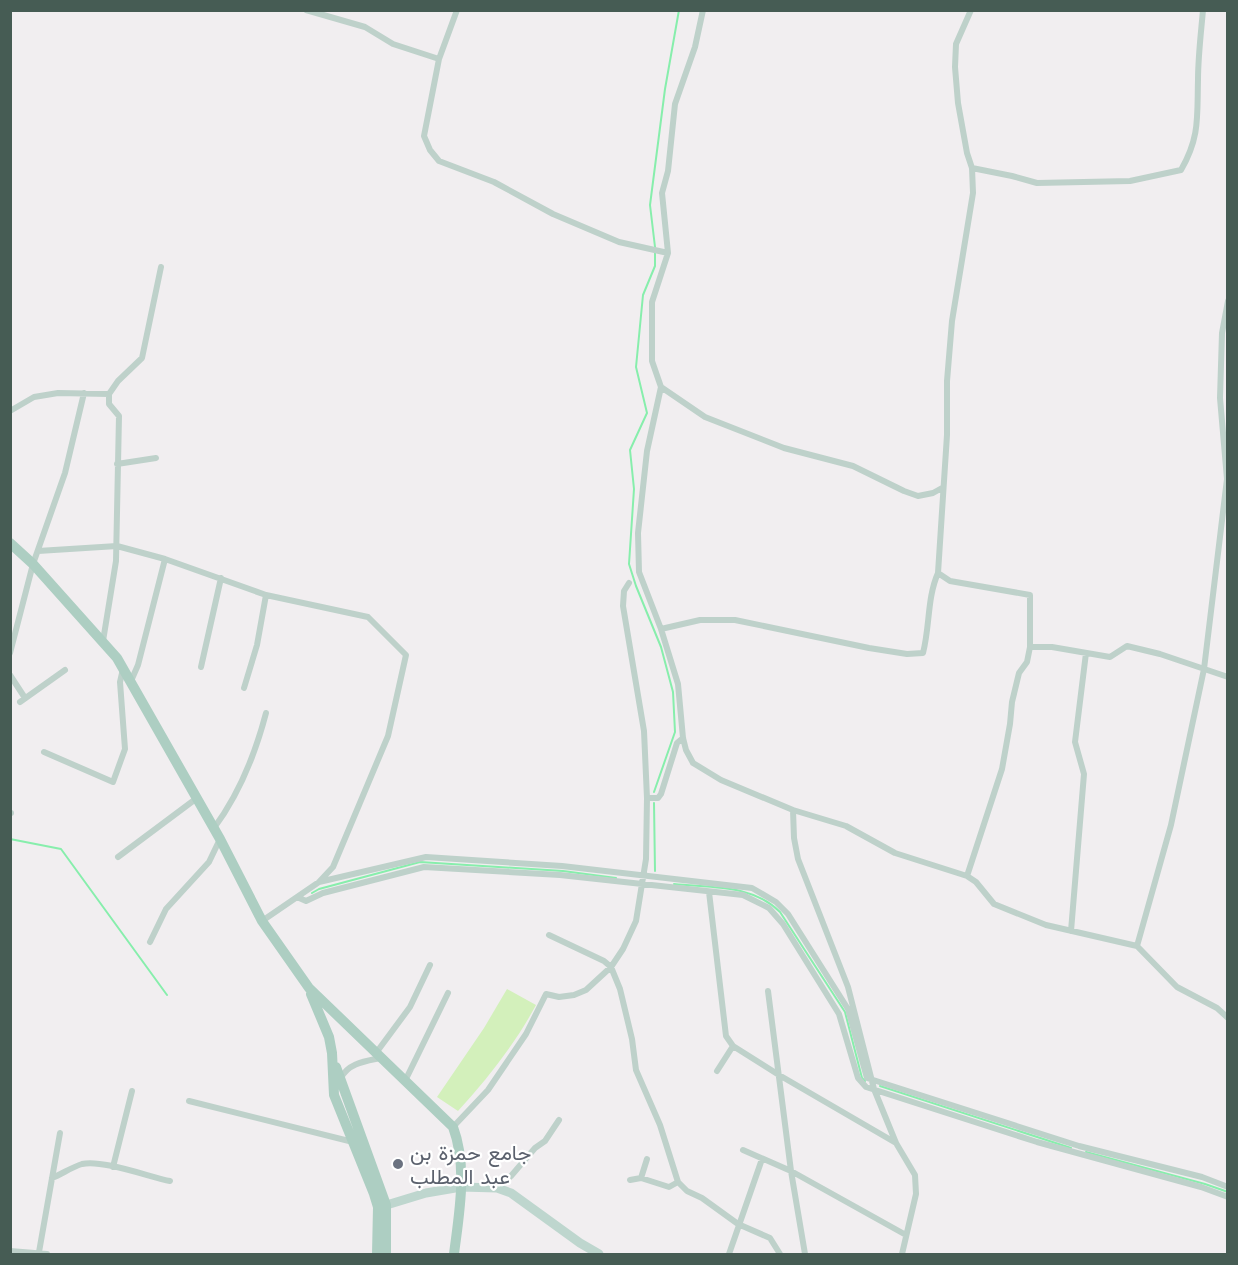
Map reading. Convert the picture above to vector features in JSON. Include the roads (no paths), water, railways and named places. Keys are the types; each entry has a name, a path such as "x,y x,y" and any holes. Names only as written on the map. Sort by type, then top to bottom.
{"main road":[{"path":"10,543 33,564 117,658 220,839 262,921 309,988 324,1020 333,1059 382,1206 386,1254"},
{"path":"309,988 453,1127 458,1139 461,1187 454,1254"},
{"path":"333,1059 334,1095 382,1206 377,1254"},
{"path":"382,1206 426,1193 461,1187 497,1188 511,1193 599,1254"}],"street":[{"path":"306,10 365,27 393,44 439,58"},
{"path":"457,10 439,58 424,136 430,150 439,161 494,182 553,214 619,242 668,253"},
{"path":"704,10 695,47 675,104 668,171 662,194 668,253 652,302 652,361 661,387 647,451 638,532 639,572 661,629 680,696 686,750 693,763 721,780 793,810 846,826 896,853 967,876 976,882 994,904 1046,925 1137,946 1177,987 1217,1008 1227,1018"},
{"path":"661,629 699,620 735,620 869,648 907,654 923,653 927,639 932,588 938,573 952,321 973,194 972,168 967,153 955,67 956,44 971,10"},
{"path":"972,168 1037,183 1130,181 1181,170 1194,140 1199,114 1198,79 1203,10"},
{"path":"103,642 109,615 117,546 119,416 109,404 109,394 118,381 142,358 161,267"},
{"path":"1137,946 1171,825 1204,669 1227,479 1220,398 1222,333 1227,301"},
{"path":"661,387 705,417 784,447 853,466 904,491 918,496 933,493 942,488"},
{"path":"10,411 34,397 58,393 109,394"},
{"path":"10,653 33,564 65,473 84,393"},
{"path":"117,464 156,458"},
{"path":"38,551 117,546 165,559 266,595 368,617 406,655 388,736 333,867 319,882 262,921"},
{"path":"130,681 138,665 165,559"},
{"path":"938,573 950,581 1030,595 1030,647 1027,662 1019,673 1012,702 1002,769 967,876"},
{"path":"201,667 221,578"},
{"path":"453,1127 488,1090 526,1034 546,994 559,997 574,995 586,990 611,967 623,949 636,921 646,858 647,798 644,731 623,606 624,591 629,583"},
{"path":"244,688 257,645 266,595"},
{"path":"1030,647 1052,647 1110,657 1127,646 1160,654 1227,677"},
{"path":"1071,931 1084,774 1075,742 1086,653"},
{"path":"44,752 113,782 125,749 120,682 123,669"},
{"path":"10,675 23,700 65,670"},
{"path":"213,828 228,809 244,779 258,743 266,713"},
{"path":"647,798 658,798 661,794 676,743 684,738"},
{"path":"118,857 196,798"},
{"path":"793,810 794,838 798,859 848,987 874,1089 896,1143 915,1175 916,1194 902,1254"},
{"path":"150,942 166,909 209,862 220,839"},
{"path":"319,882 426,857 562,866 643,877 741,886 760,892 782,907 848,1009 864,1074 867,1078 1079,1146 1202,1177 1227,1187"},
{"path":"297,897 306,901 323,893 424,867 560,875 743,895 762,903 776,915 839,1014 860,1083 1076,1154 1202,1187 1227,1197"},
{"path":"709,892 726,1036 733,1046 896,1143"},
{"path":"549,935 611,967 620,989 632,1039 636,1070 660,1125 678,1182 687,1191 702,1198 738,1224 770,1238 780,1254"},
{"path":"340,1081 342,1074 349,1067 378,1056 410,1007 430,965"},
{"path":"768,991 791,1171 805,1254"},
{"path":"405,1082 448,993"},
{"path":"717,1071 733,1046"},
{"path":"113,1167 132,1091"},
{"path":"189,1101 353,1142"},
{"path":"497,1188 511,1176 535,1148 545,1141 559,1120"},
{"path":"39,1252 60,1133"},
{"path":"1076,1154 1079,1146"},
{"path":"743,1150 791,1171 906,1235"},
{"path":"641,1178 647,1159"},
{"path":"729,1254 762,1159"},
{"path":"52,1178 84,1163 130,1169 143,1175 170,1181"},
{"path":"630,1180 641,1178 669,1187 678,1182"},
{"path":"10,1251 47,1254"}],"waterway":[{"path":"655,247 650,205 665,89 679,10"},
{"path":"654,792 675,732 673,692 661,647 629,564 634,489 630,450 647,413 636,367 643,295 655,266 655,253"},
{"path":"654,803 655,871"},
{"path":"10,839 61,849 167,995"},
{"path":"312,893 319,889 420,862 563,871 616,878"},
{"path":"674,884 744,892 757,896 780,912 845,1012 862,1078 865,1081"},
{"path":"880,1086 1071,1148"},
{"path":"1086,1152 1228,1192"}],"place":[{"name":"جامع حمزة بن عبد المطلب","path":"398,1164"}]}
